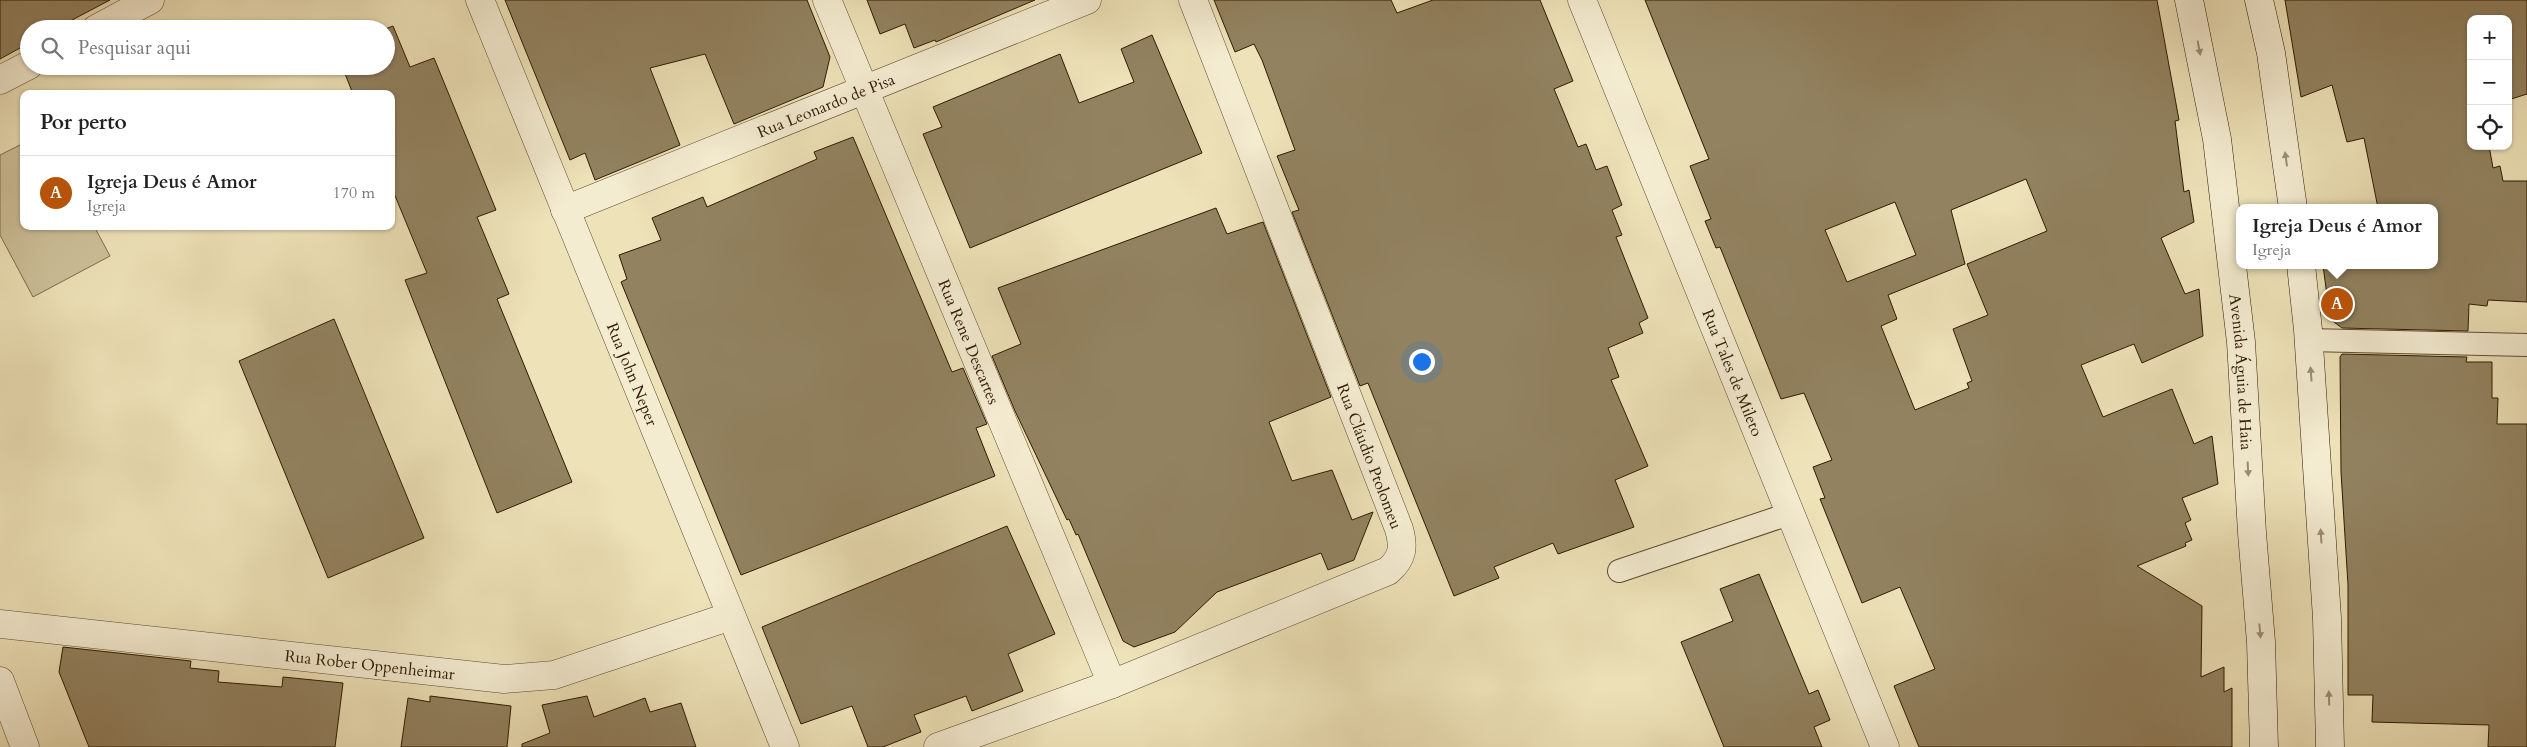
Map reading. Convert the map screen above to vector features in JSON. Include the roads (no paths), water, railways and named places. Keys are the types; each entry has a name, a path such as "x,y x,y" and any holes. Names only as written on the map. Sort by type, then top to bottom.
{"street":[{"path":"113,20 150,0"},
{"name":"Rua John Neper","path":"480,0 784,747"},
{"name":"Rua Rene Descartes","path":"827,0 1112,684"},
{"name":"Rua Leonardo de Pisa","path":"566,210 1087,0"},
{"name":"Rua Cláudio Ptolomeu","path":"938,747 1112,684 1388,571 1396,564 1402,554 1402,541 1399,529 1192,0"},
{"name":"Rua Tales de Mileto","path":"1582,0 1885,747"},
{"name":"Avenida Águia de Haia","path":"2190,0 2217,140 2241,342 2252,533 2261,642 2264,747"},
{"path":"2259,0 2271,53 2292,204"},
{"path":"0,80 20,70"},
{"path":"2301,269 2327,618 2330,747"},
{"name":"Rua Rober Oppenheimar","path":"0,624 504,679 554,675 731,616"},
{"path":"0,682 25,747"}],"lane":[{"path":"2308,340 2527,345"},
{"path":"1619,571 1789,514"}],"place":[{"name":"Igreja Deus é Amor","path":"2337,304"}]}
